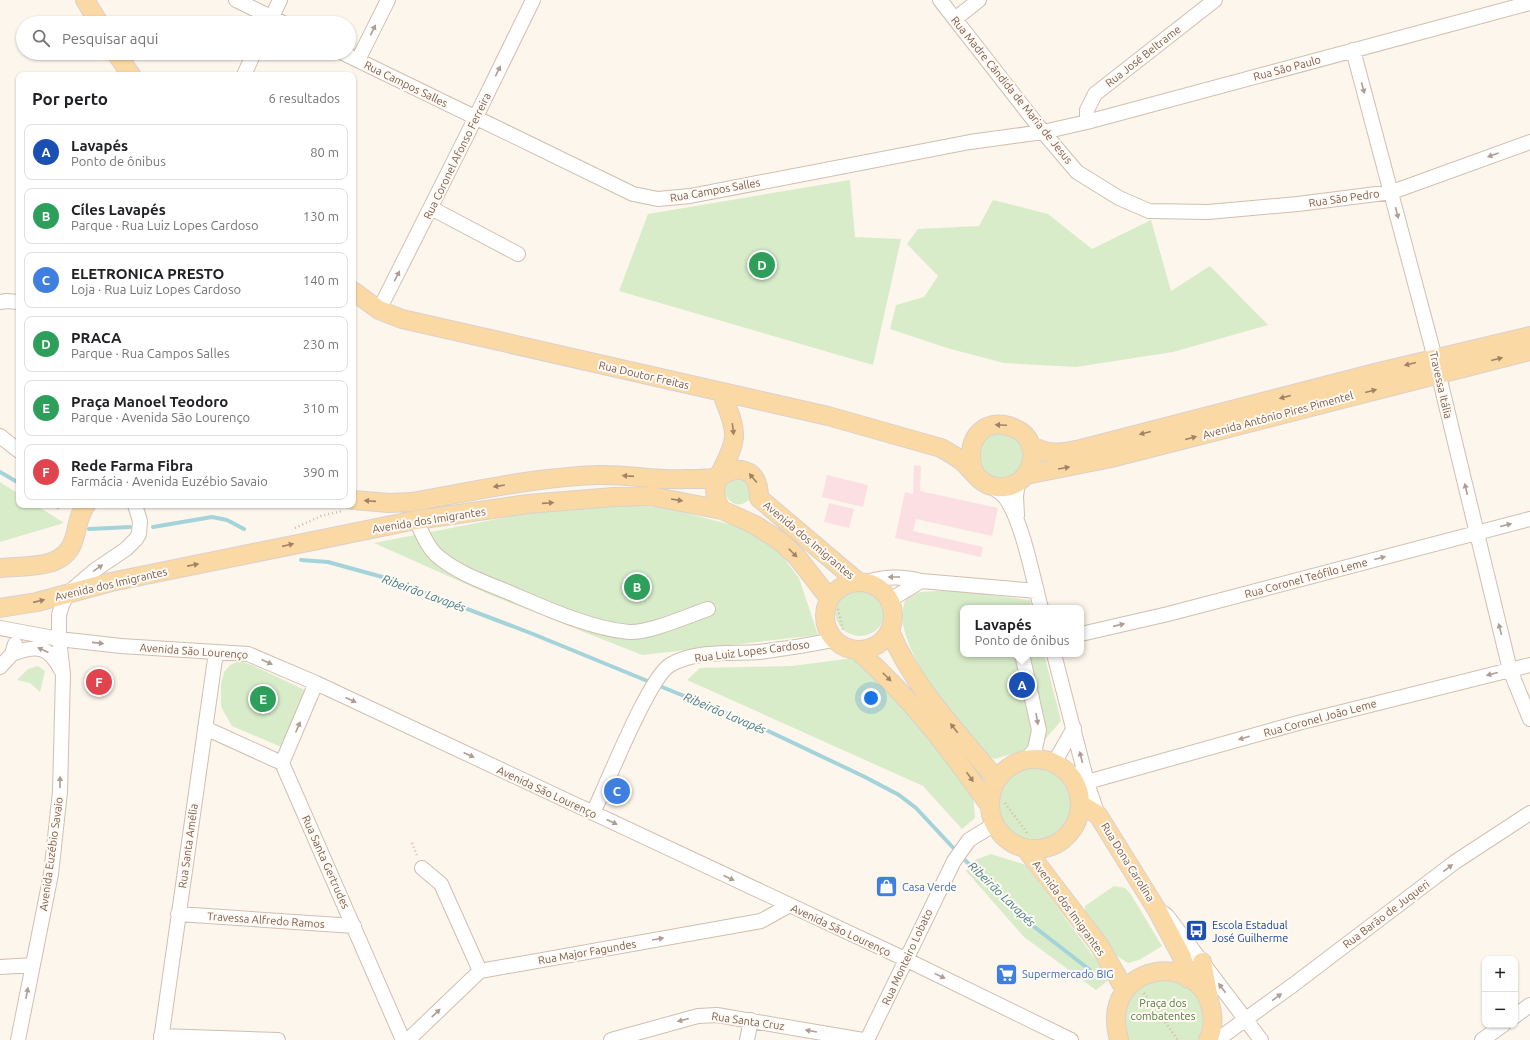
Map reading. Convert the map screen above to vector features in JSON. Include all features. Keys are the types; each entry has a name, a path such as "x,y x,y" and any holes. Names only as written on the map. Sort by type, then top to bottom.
{"main road":[{"path":"86,0 95,16"},
{"path":"121,60 129,72"},
{"name":"Rua Doutor Freitas","path":"356,293 379,310 402,319 828,416 941,448 959,459 975,474"},
{"name":"Avenida Antônio Pires Pimentel","path":"991,486 1002,488 1022,479 1111,458 1436,366 1530,336"},
{"name":"Avenida Antônio Pires Pimentel","path":"1030,446 1042,452 1052,454 1081,449 1436,366 1530,351"},
{"path":"721,392 733,424 734,436 732,447 715,485 714,494 716,502 728,512 745,513 754,507 759,498"},
{"path":"991,486 975,474 970,464 969,453 975,437 983,429 995,424 1006,424 1020,430 1028,438 1032,461 1022,479"},
{"name":"Rua Doutor Freitas","path":"941,448 956,448 975,437"},
{"name":"Avenida dos Imigrantes","path":"356,500 412,502 545,480 598,475 685,480 719,477 728,472 738,470 746,471 755,478 759,487 759,498 862,581 877,586 885,592 890,600"},
{"name":"Avenida dos Imigrantes","path":"0,608 36,602 111,582 416,520 528,504 614,497 651,496 728,512 755,524 780,541 797,557 830,598 837,590 846,584 862,581"},
{"path":"0,568 41,565 58,561 71,548 81,511 84,508"},
{"path":"830,598 826,608 825,620 828,631 834,640"},
{"path":"858,651 868,650 878,645 890,631 894,621 894,611 890,600"},
{"path":"890,631 897,648 912,673 973,752 997,780"},
{"name":"Avenida dos Imigrantes","path":"834,640 841,646 858,651 898,688 951,752 990,806 995,824 1007,839 1025,848 1036,849 1048,847 1063,839 1074,826 1084,793"},
{"name":"Avenida dos Imigrantes","path":"990,806 992,790 997,780 1005,770 1016,763 1026,760 1041,759 1059,766"},
{"path":"1059,766 1084,793"},
{"name":"Rua Dona Carolina","path":"1084,793 1158,910 1182,957 1187,978"},
{"name":"Avenida dos Imigrantes","path":"1025,848 1098,945 1125,990"},
{"path":"1202,962 1213,1021 1208,1040"},
{"path":"1116,1035 1115,1013 1118,1001 1125,990 1135,980 1149,973 1164,971 1179,973 1193,980 1203,991 1210,1005"}],"street":[{"path":"236,0 265,16"},
{"path":"275,16 280,0"},
{"path":"358,60 388,0"},
{"name":"Rua Coronel Afonso Ferreira","path":"379,310 476,118 532,0"},
{"name":"Rua Madre Cândida de Maria de Jesus","path":"940,0 1043,132 1077,172 1119,198 1149,211"},
{"path":"955,19 979,0"},
{"name":"Rua José Beltrame","path":"1086,122 1087,110 1095,94 1215,0"},
{"name":"Rua São Paulo","path":"1043,132 1086,122 1530,3"},
{"name":"Travessa Itália","path":"1353,50 1392,192 1510,670 1530,719"},
{"path":"245,72 251,60"},
{"name":"Rua Campos Salles","path":"358,60 633,194 658,199 690,196 970,142 1043,132"},
{"name":"Rua São Pedro","path":"1149,211 1208,212 1298,204 1392,192 1530,142"},
{"path":"431,208 518,254"},
{"path":"0,302 16,302"},
{"path":"0,436 16,449"},
{"path":"1018,525 1016,496 1022,479"},
{"path":"991,486 1003,495 1011,508 1018,525 1040,605"},
{"path":"68,594 96,570 126,549 136,539 139,534 140,521 136,508"},
{"name":"Rua Coronel Teófilo Leme","path":"1084,633 1273,587 1476,532 1530,519"},
{"path":"416,520 425,540 438,557 458,571 544,607 598,626 630,632 654,627 708,609"},
{"path":"862,581 890,576 907,577 921,581 1036,591"},
{"path":"890,600 921,581"},
{"name":"Avenida Euzébio Savaio","path":"18,1038 51,874 60,792 63,670 66,640 59,614 68,594"},
{"path":"0,668 12,654 15,638 4,628"},
{"name":"Avenida São Lourenço","path":"4,628 66,640 121,646 248,654 316,683 788,906 905,959 1071,1040"},
{"name":"Rua Luiz Lopes Cardoso","path":"593,813 650,690 663,671 669,666 683,659 718,653 758,652 834,640"},
{"path":"12,654 30,648 42,649 52,656 63,670"},
{"name":"Rua Santa Amélia","path":"161,1038 216,652"},
{"path":"1023,657 1039,730 1035,749 1026,760"},
{"path":"1055,657 1074,728 1084,793"},
{"name":"Rua Coronel João Leme","path":"1084,793 1111,777 1298,723 1530,665"},
{"path":"205,728 282,763 316,683"},
{"path":"1059,766 1074,728"},
{"name":"Rua Santa Gertrudes","path":"282,763 403,1040"},
{"name":"Rua Barão de Juqueri","path":"1246,1020 1455,862 1530,813"},
{"name":"Rua Monteiro Lobato","path":"867,1040 905,959 954,861 969,840 995,824"},
{"path":"408,1040 480,971 441,884 422,868"},
{"name":"Rua Major Fagundes","path":"480,971 761,921 788,906"},
{"name":"Rua Dona Carolina","path":"1158,910 1168,916 1261,1040"},
{"name":"Travessa Alfredo Ramos","path":"178,914 354,926"},
{"path":"0,966 33,965"},
{"path":"1518,1014 1530,1005"},
{"name":"Rua Santa Cruz","path":"611,1040 707,1015 752,1020 863,1040"},
{"path":"747,1040 752,1020"},
{"path":"1217,1040 1246,1020"},
{"path":"1482,1040 1499,1028"},
{"path":"161,1038 278,1040"}],"shaded area":[{"path":"914,465 921,466 920,491 998,508 992,536 916,519 913,531 983,547 981,557 895,538 905,492 913,494"},
{"path":"827,475 868,485 863,507 822,497"},
{"path":"829,503 854,509 849,528 824,522"}],"green space":[{"path":"850,180 855,237 901,239 873,365 619,291 648,214"},
{"path":"993,200 1048,214 1092,249 1151,220 1171,291 1210,266 1268,325 1173,352 1076,367 1004,363 947,348 890,329 896,305 924,297 938,276 907,244 918,229 979,226"},
{"path":"998,431 1019,439 1024,454 1023,461 1019,468 1011,476 1002,478 994,477 986,472 978,457 979,447 986,437"},
{"path":"744,473 753,495 743,504 734,503 730,501 724,491 723,484"},
{"path":"0,482 16,492 16,508 41,508 64,523 0,542"},
{"path":"575,504 662,507 740,527 776,548 799,578 818,635 642,655 493,596 374,543"},
{"path":"855,586 865,586 878,593 885,606 885,616 878,629 865,636 855,636 846,632 839,625 835,616 835,606 839,597 846,590"},
{"path":"954,590 1030,600 1031,605 960,605 960,657 1045,657 1061,721 1040,745 995,759 982,754 933,688 912,651 905,633 902,616 906,598 920,592"},
{"path":"854,658 893,684 973,793 975,818 962,829 923,786 687,680 700,668 792,666"},
{"path":"240,661 252,665 309,692 286,749 232,726 221,707 221,684 224,672 230,665"},
{"path":"38,666 45,671 40,692 30,683 17,680 28,669"},
{"path":"1028,767 1042,767 1049,769 1062,777 1070,790 1072,804 1070,818 1062,831 1049,839 1042,841 1028,841 1021,839 1008,831 1000,818 998,811 998,797 1000,790 1008,777 1021,769"},
{"path":"991,854 1026,865 1110,979 1096,990 1024,937 966,871 975,860"},
{"path":"1114,886 1125,888 1130,893 1162,946 1139,960 1128,963 1117,956 1085,914 1085,906"},
{"name":"Praça dos combatentes","path":"1168,978 1179,982 1194,994 1199,1001 1203,1019 1198,1040 1129,1040 1125,1031 1125,1005 1142,984"}],"waterway":[{"name":"Ribeirão Lavapés","path":"0,472 16,481"},
{"name":"Ribeirão Lavapés","path":"153,527 212,517 227,520 244,529"},
{"name":"Ribeirão Lavapés","path":"89,529 130,527"},
{"name":"Ribeirão Lavapés","path":"301,560 328,562 386,578 533,634 762,728 865,777 899,795 916,808 1019,915 1090,970"}],"place":[{"name":"PRACA","path":"762,265"},
{"name":"Cíles Lavapés","path":"637,587"},
{"name":"Rede Farma Fibra","path":"99,682"},
{"name":"Lavapés","path":"1022,685"},
{"name":"Praça Manoel Teodoro","path":"263,699"},
{"name":"ELETRONICA PRESTO","path":"617,791"},
{"name":"Casa Verde","path":"886,887"},
{"name":"Escola Estadual José Guilherme","path":"1197,931"},
{"name":"Supermercado BIG","path":"1007,974"}]}
